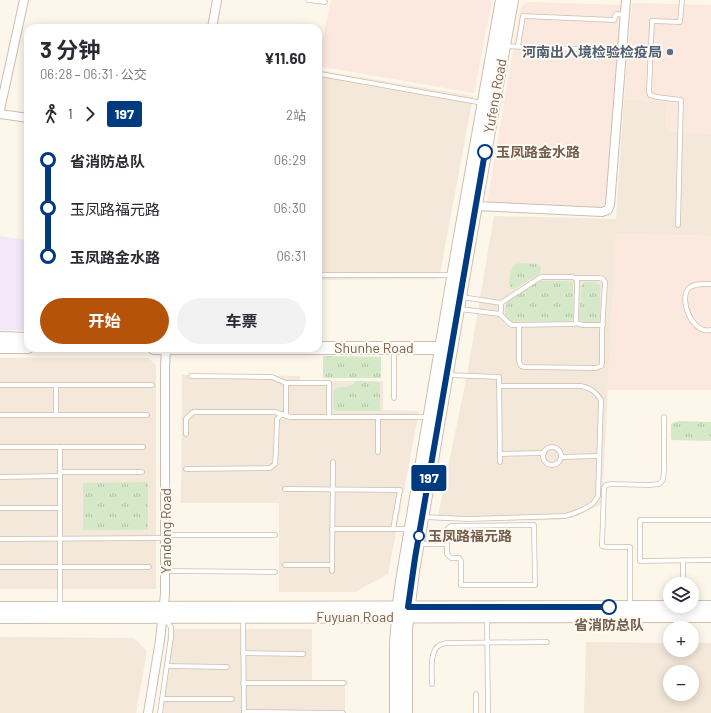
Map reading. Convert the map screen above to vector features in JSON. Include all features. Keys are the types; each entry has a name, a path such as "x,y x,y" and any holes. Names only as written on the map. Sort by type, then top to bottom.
{"street":[{"path":"0,110 24,0"},
{"path":"213,24 217,0"},
{"name":"Yufeng Road","path":"396,713 396,643 411,582 446,375 453,274 502,0"},
{"name":"Yufeng Road","path":"406,713 406,644 403,612 411,529 430,417 447,344 459,303 512,0"},
{"path":"476,206 602,212 608,210 610,205 626,0"},
{"path":"0,114 24,117"},
{"path":"0,338 24,339"},
{"name":"Shunhe Road","path":"322,340 447,344"},
{"name":"Shunhe Road","path":"322,348 394,348 447,344"},
{"path":"0,347 24,347"},
{"name":"Yandong Road","path":"148,713 164,612 166,571 166,352"},
{"name":"Fuyuan Road","path":"0,608 60,608 243,617 663,606"},
{"name":"Fuyuan Road","path":"699,607 711,607"},
{"name":"Fuyuan Road","path":"0,617 164,612 403,612 488,616 711,616"}],"lane":[{"path":"308,0 325,2"},
{"path":"678,225 681,100 657,97 650,95 649,91 652,21 680,22 682,0"},
{"path":"518,46 523,16 614,20 616,14 625,15"},
{"path":"504,46 622,51"},
{"path":"322,74 483,103"},
{"path":"322,275 453,274"},
{"path":"459,303 501,302 541,278 600,278 605,282 601,366 596,368 521,366 519,361 519,325"},
{"path":"575,278 577,281 576,323"},
{"path":"711,284 697,285 689,288 686,297 686,306 690,317 696,326 703,331 711,330"},
{"path":"500,314 501,302"},
{"path":"459,303 500,314 512,325 576,323 583,325 603,325"},
{"path":"394,348 394,398"},
{"path":"446,375 499,377 500,462"},
{"path":"191,376 272,377 286,383 329,383 329,417"},
{"path":"284,415 286,383"},
{"path":"0,385 152,385"},
{"path":"56,385 56,415"},
{"path":"422,517 468,519 565,516 573,514 596,501 598,496 601,400 595,392 592,389 581,386 499,386"},
{"path":"186,434 186,419 193,412 275,412 290,417 430,417"},
{"path":"0,415 147,415"},
{"path":"186,469 270,468 275,464 277,419 284,415"},
{"path":"378,417 378,452"},
{"path":"630,607 630,547 602,546 604,488 606,485 611,484 659,484 663,480 664,417"},
{"path":"0,447 143,447"},
{"path":"60,447 60,608"},
{"path":"549,447 554,447 559,450 561,457 557,463 550,464 543,457 544,453 549,447"},
{"path":"500,454 544,453"},
{"path":"561,457 599,456"},
{"path":"332,571 333,462"},
{"path":"0,477 142,472"},
{"path":"285,490 400,490 393,529"},
{"path":"0,508 60,508"},
{"path":"711,520 640,520 640,561 711,560"},
{"path":"534,525 534,584 461,585 461,561 459,558 451,558 447,554 447,544 447,529 451,526 534,525"},
{"path":"332,529 411,529"},
{"path":"0,539 275,535"},
{"path":"417,544 447,544"},
{"path":"683,560 683,577"},
{"path":"285,565 332,565"},
{"path":"0,567 149,567"},
{"path":"166,571 275,572"},
{"path":"160,713 171,637 171,627 164,612"},
{"path":"488,616 488,713"},
{"path":"243,617 244,712 343,712"},
{"path":"432,684 432,656 440,644 547,642"},
{"path":"243,653 304,654"},
{"path":"167,666 227,667"},
{"path":"243,682 344,683"},
{"path":"476,694 476,713"},
{"path":"162,698 232,699"}],"shaded area":[{"path":"331,0 492,0 474,93 322,67 322,42"},
{"path":"528,2 622,5 608,200 605,208 487,203 520,10 524,4"},
{"name":"河南出入境检验检疫局","path":"632,3 711,5 711,134 666,131 667,102 624,99"},
{"path":"322,71 473,96 439,279 322,280"},
{"path":"624,99 667,102 666,131 711,134 711,236 616,234 602,502 577,516 557,520 437,521 468,370 494,216 616,219"},
{"path":"616,234 711,236 711,390 607,390"},
{"path":"0,236 24,239 24,330 0,330"},
{"path":"0,358 148,358 156,365 156,589 0,589"},
{"path":"182,375 300,376 300,381 383,381 383,410 419,411 388,574 355,592 279,592 279,503 181,503"},
{"path":"175,629 312,629 312,680 345,680 345,713 158,713 168,636"},
{"path":"0,637 134,638 147,651 136,713 0,713"},
{"path":"586,642 663,643 663,657 699,657 699,643 711,643 711,713 584,713"}],"green space":[{"path":"520,263 539,265 541,267 540,274 517,288 511,289 509,281 512,268"},
{"path":"539,281 570,281 573,283 573,319 571,321 510,321 505,314 508,301"},
{"path":"585,282 595,282 600,285 600,321 591,323 580,320 579,318 581,288 582,284"},
{"path":"323,356 381,357 381,378 323,378"},
{"path":"356,381 380,382 380,411 334,410 333,391 337,388 348,387"},
{"path":"680,421 711,422 711,441 671,439 671,424"},
{"path":"148,482 148,530 83,530 83,483"}],"bus line":[{"name":"197","path":"485,152 415,558 408,607 609,607"}],"place":[{"name":"河南出入境检验检疫局","path":"670,52"},
{"name":"玉凤路金水路","path":"485,152"},
{"name":"玉凤路福元路","path":"419,536"},
{"name":"省消防总队","path":"609,607"}]}
